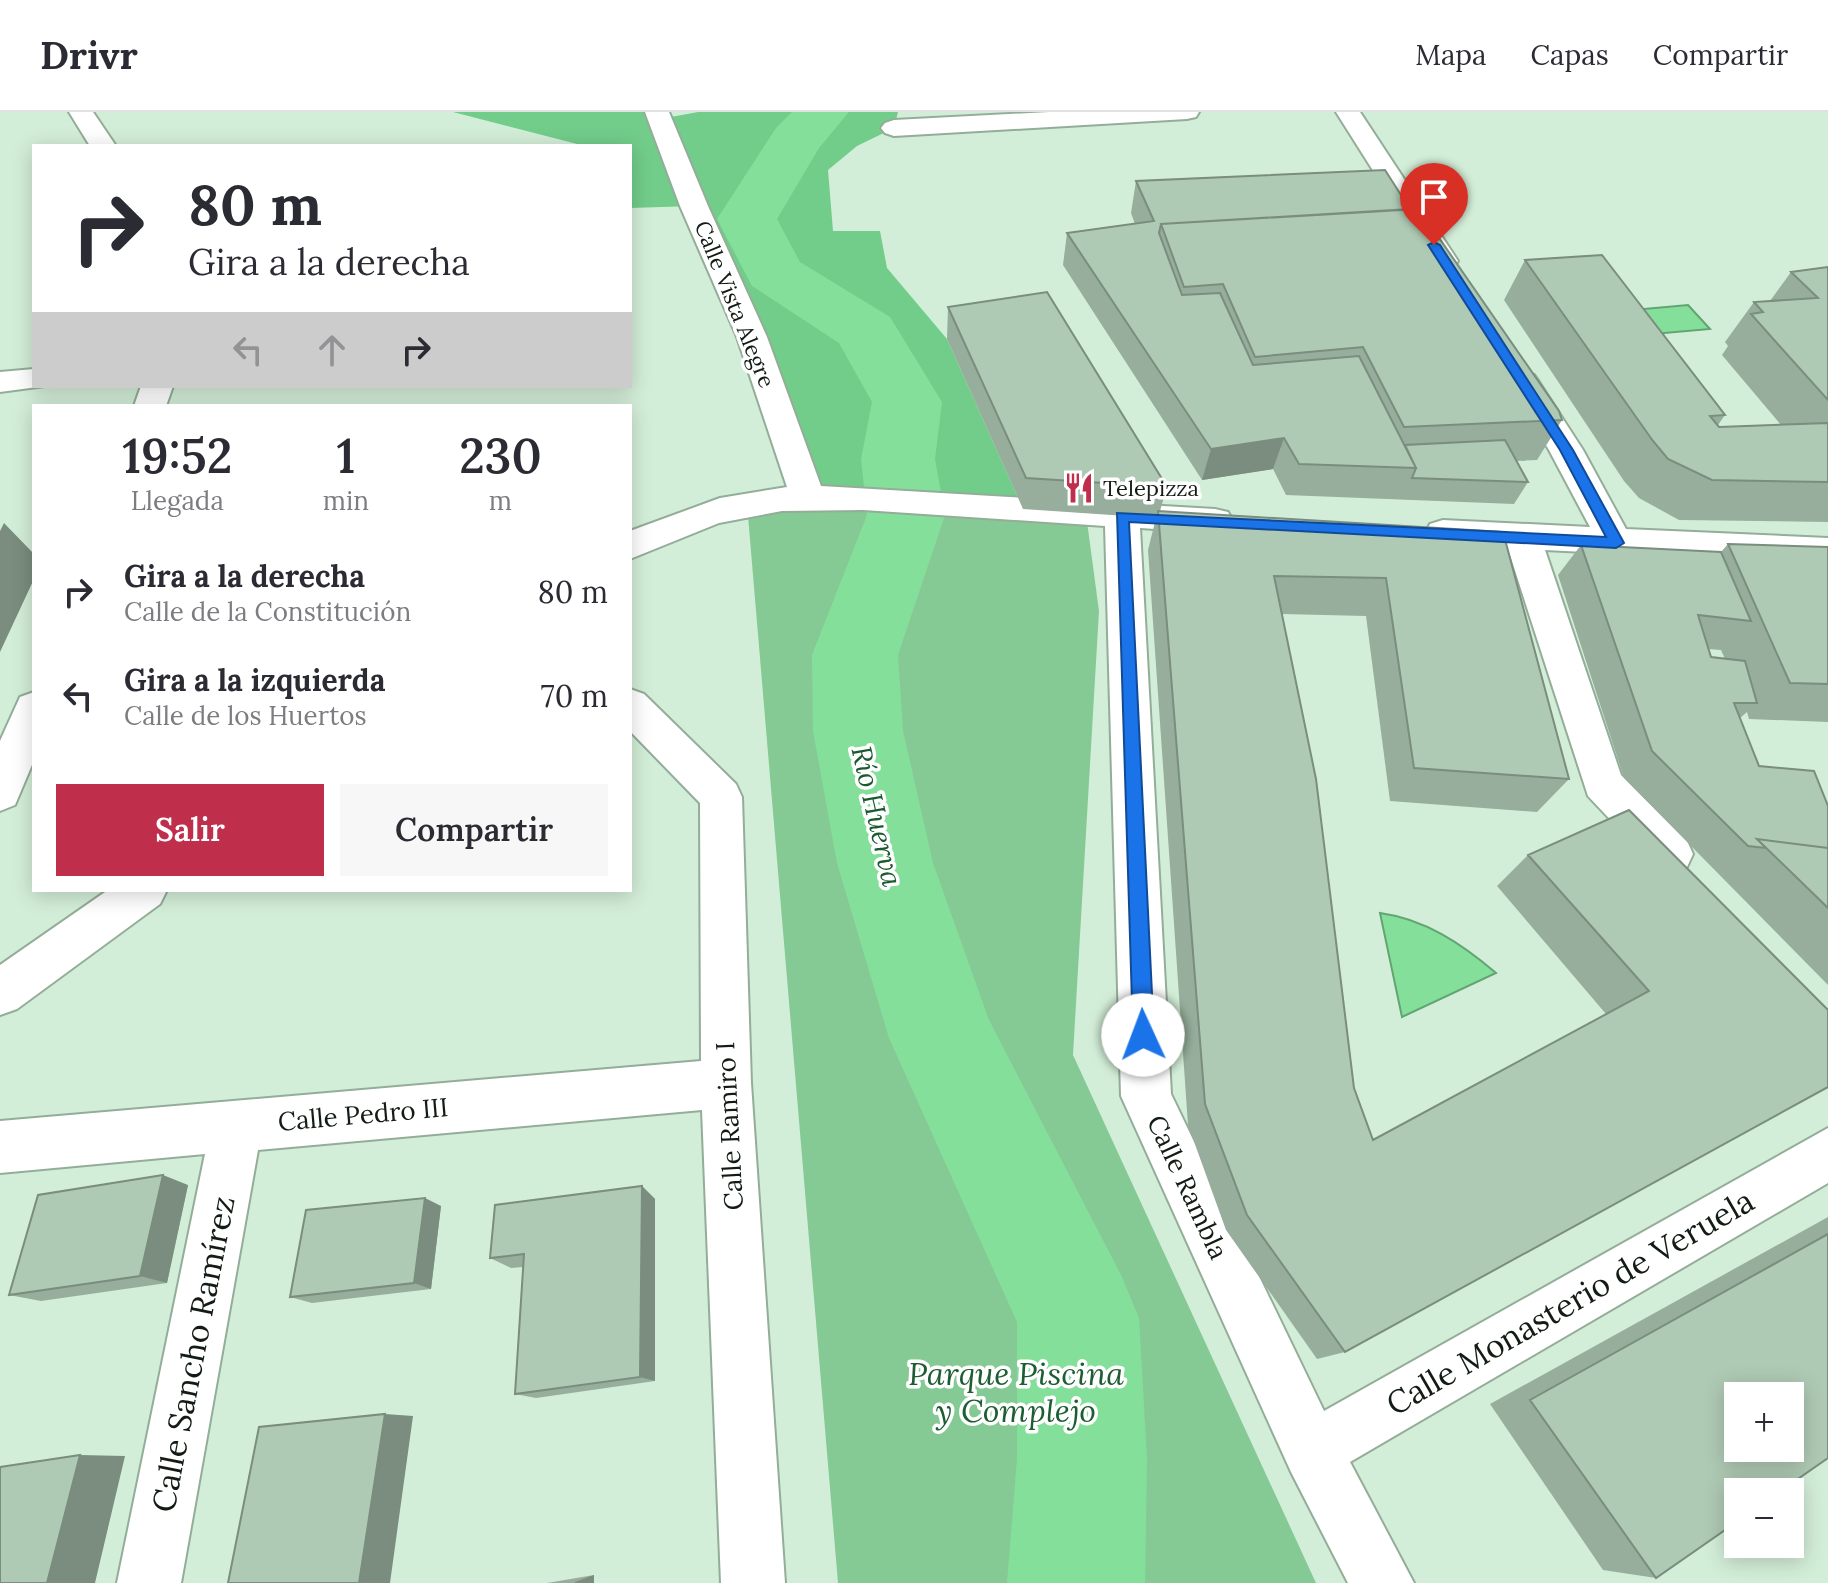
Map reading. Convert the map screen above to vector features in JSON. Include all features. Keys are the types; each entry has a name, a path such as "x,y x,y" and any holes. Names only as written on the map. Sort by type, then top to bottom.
{"street":[{"path":"81,112 102,144"},
{"name":"Calle Vista Alegre","path":"657,112 694,206 752,337 808,498"},
{"path":"894,128 1061,115 1187,112"},
{"path":"1348,112 1460,285"},
{"path":"1509,362 1566,450 1616,543"},
{"path":"0,382 32,379"},
{"path":"632,545 679,524 735,506 808,498 863,498 1252,523"},
{"name":"Calle Rambla","path":"1122,516 1146,1096 1312,1451 1382,1583"},
{"path":"1407,531 1828,551"},
{"path":"1522,537 1603,784 1699,883"},
{"name":"Calle Ramiro I","path":"632,707 721,797 726,1083 753,1583"},
{"path":"0,793 32,713"},
{"path":"0,993 141,892"},
{"name":"Calle Pedro III","path":"0,1147 726,1083"},
{"name":"Calle Sancho Ramírez","path":"149,1583 237,1125"},
{"name":"Calle Monasterio de Veruela","path":"1312,1451 1828,1154"}],"green space":[{"name":"Parque Piscina y Complejo","path":"747,504 1086,514 1099,611 1073,1055 1316,1583 838,1583"}],"shaded area":[{"path":"453,112 657,112 660,119 698,112 898,112 894,128 857,146 828,170 833,231 880,231 887,268 947,339 1023,509 808,498 694,206 632,208 632,144 577,144"},
{"path":"1688,305 1710,329 1642,335 1621,311"},
{"path":"1380,913 1412,921 1442,934 1496,973 1402,1017"}],"building":[{"path":"1385,170 1410,209 1161,224 1159,233 1182,295 1220,293 1253,365 1359,356 1416,468 1299,464 1284,438 1211,449 1067,233 1154,221 1136,181"},
{"path":"1419,209 1559,411 1562,420 1404,427 1363,347 1255,357 1223,284 1184,287 1161,224"},
{"path":"1602,255 1725,415 1710,416 1719,427 1828,423 1828,482 1712,480 1668,459 1525,260"},
{"path":"1828,267 1828,400 1751,314 1763,312 1754,302 1818,298 1791,272"},
{"path":"1047,292 1167,487 1026,478 948,307"},
{"path":"1505,440 1528,482 1412,478 1416,468 1405,445"},
{"path":"1158,511 1503,532 1569,779 1414,768 1386,578 1274,576 1316,779 1354,1088 1373,1140 1649,991 1528,855 1629,810 1828,1010 1828,1087 1345,1352 1247,1215 1205,1104"},
{"path":"1728,544 1828,547 1828,684 1790,683"},
{"path":"1581,545 1721,552 1751,621 1698,615 1711,657 1745,661 1757,703 1734,703 1759,766 1814,771 1828,806 1828,848 1757,839 1766,848 1748,846 1652,751"},
{"path":"1757,839 1828,848 1828,908"},
{"path":"163,1175 140,1276 9,1295 38,1195"},
{"path":"642,1186 640,1377 515,1394 524,1254 490,1258 495,1205"},
{"path":"425,1198 414,1283 290,1297 306,1210"},
{"path":"1828,1234 1828,1458 1799,1478 1724,1478 1724,1531 1656,1578 1530,1400"},
{"path":"385,1414 359,1583 228,1583 259,1427"},
{"path":"80,1455 47,1583 0,1583 0,1467"}],"waterway":[{"name":"Río Huerva","path":"822,112 796,140 747,219 774,273 866,331 907,402 898,459 906,515 855,655 858,731 885,863 942,1038 1078,1318 1082,1459 1076,1583"}],"place":[{"name":"Telepizza","path":"1079,488"}],"route":[{"path":"1143,1035 1122,516 1616,543 1566,450 1434,245"}]}
